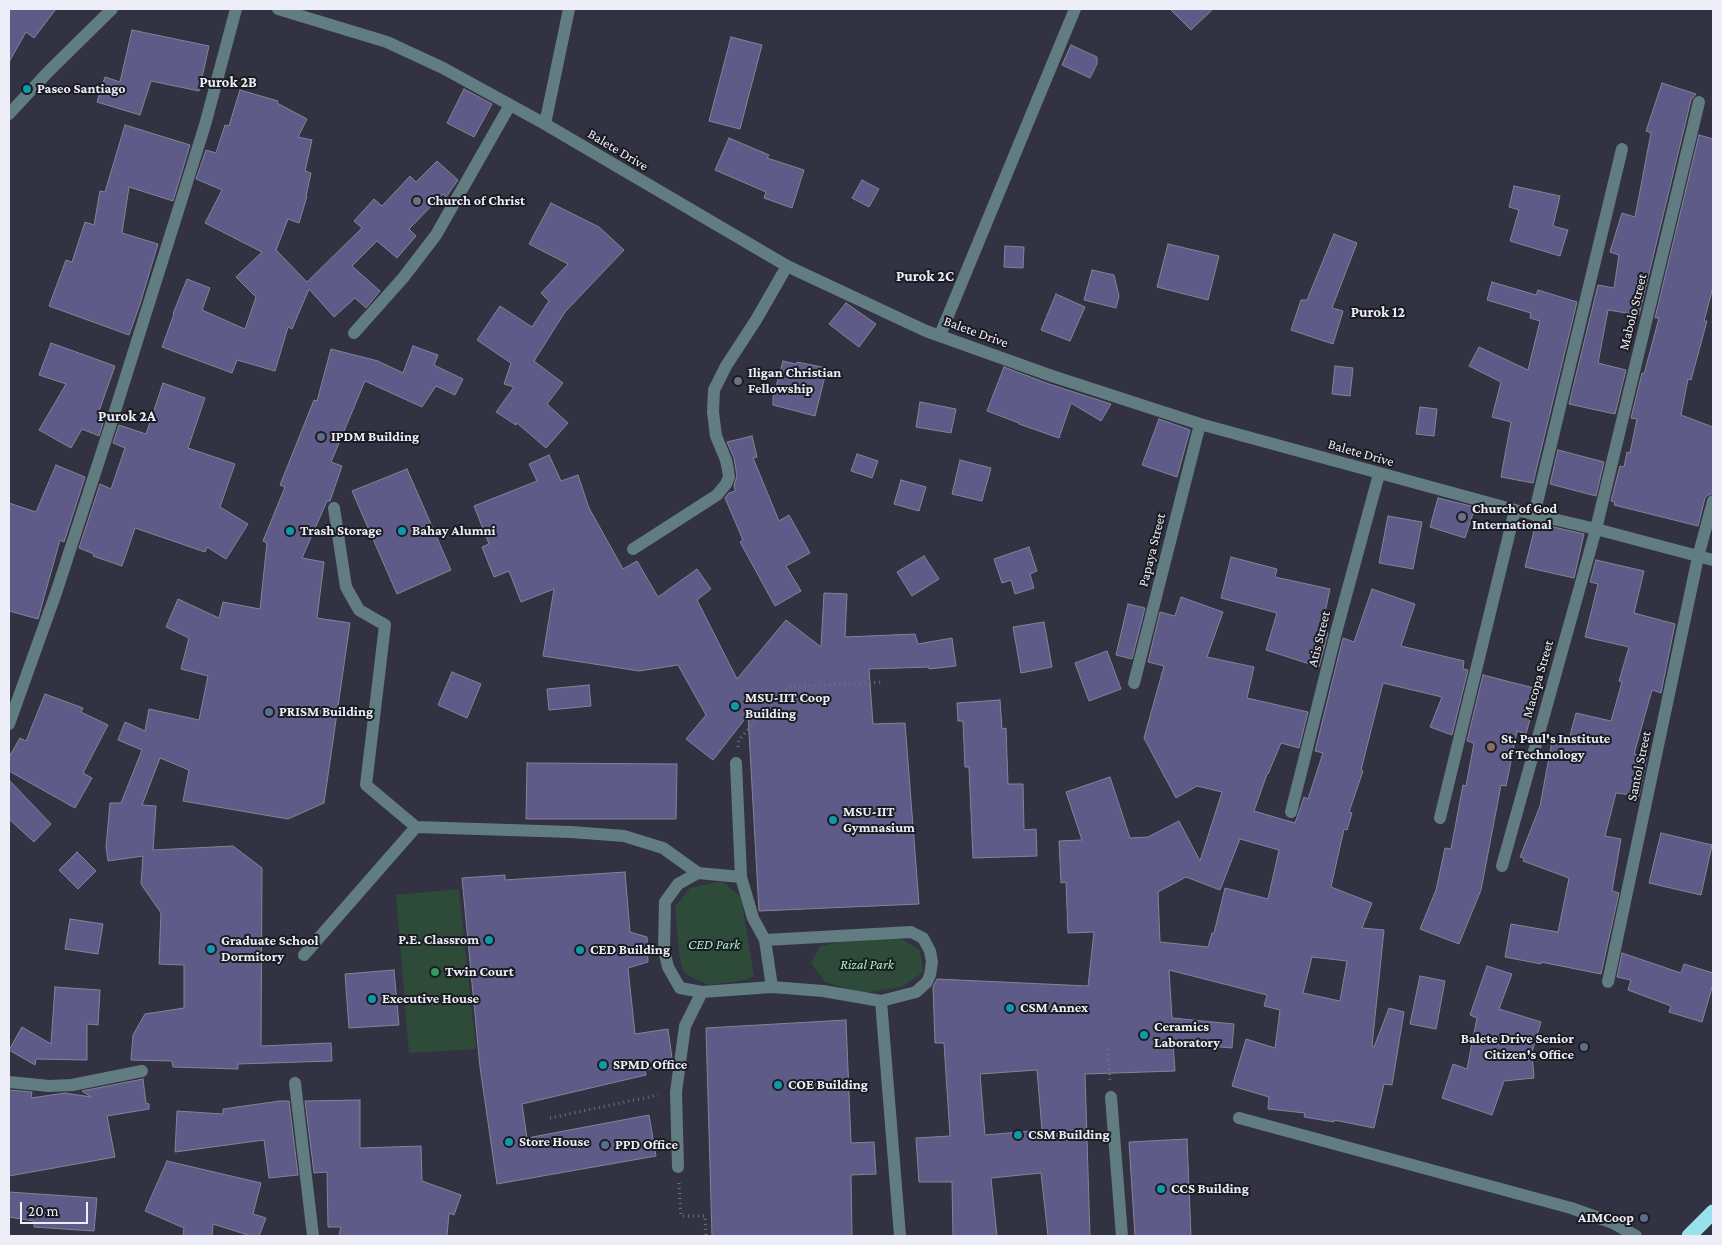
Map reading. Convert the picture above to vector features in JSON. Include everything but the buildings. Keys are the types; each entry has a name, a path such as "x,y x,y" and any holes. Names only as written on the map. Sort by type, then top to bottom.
{"highway":[{"path":"1688,1236 1713,1212"}],"street":[{"path":"9,114 48,72 112,9"},
{"path":"9,724 56,593 110,427 205,124 236,9"},
{"name":"Balete Drive","path":"278,9 387,42 442,68 545,124 787,266 926,331 1052,376 1200,424 1379,474 1713,560"},
{"path":"545,124 569,9"},
{"path":"940,335 1075,9"},
{"name":"Mabolo Street","path":"1596,529 1699,102"},
{"path":"354,333 403,278 436,235 510,106"},
{"path":"1534,515 1622,149"},
{"path":"633,548 717,495 726,484 729,477 726,460 716,436 713,412 714,390 726,366 756,320 787,266"},
{"name":"Papaya Street","path":"1134,683 1200,424"},
{"name":"Atis Street","path":"1291,812 1337,629 1379,474"},
{"name":"Santol Street","path":"1608,982 1698,557 1713,501"},
{"path":"334,508 346,587 359,610 385,625 366,785 416,827 571,832 624,836 663,848 698,872 741,878"},
{"path":"1440,818 1515,510"},
{"name":"Macopa Street","path":"1502,866 1596,529"},
{"path":"736,763 741,878 753,918 765,940 772,987"},
{"path":"304,955 416,827"},
{"path":"698,872 678,884 665,902 664,950 668,967 680,988 702,992 772,987 823,991 881,1001 916,992 930,975 932,962 930,951 923,938 911,932 765,940"},
{"path":"678,1167 676,1092 685,1026 702,992"},
{"path":"881,1001 900,1236"},
{"path":"9,1082 49,1086 72,1084 142,1071"},
{"path":"295,1083 313,1236"},
{"path":"1111,1097 1122,1236"},
{"path":"1238,1118 1570,1208 1613,1223 1636,1236"}],"path":[{"path":"736,763 739,740 756,720 790,687 884,682"},
{"path":"1108,1049 1111,1097"},
{"path":"550,1118 676,1092"},
{"path":"678,1167 681,1216 704,1216 706,1236"}],"green space":[{"name":"CED Park","path":"722,881 741,897 754,976 746,980 709,985 685,974 680,960 675,907 690,888"},
{"name":"Twin Court","path":"459,889 476,1049 409,1053 396,895"},
{"name":"Rizal Park","path":"898,937 920,950 923,972 902,987 860,993 825,982 811,963 820,946 862,938"}],"place":[{"name":"Paseo Santiago","path":"27,89"},
{"name":"Church of Christ","path":"417,201"},
{"name":"Iligan Christian Fellowship","path":"738,381"},
{"name":"IPDM Building","path":"321,437"},
{"name":"Church of God International","path":"1462,517"},
{"name":"Trash Storage","path":"290,531"},
{"name":"Bahay Alumni","path":"402,531"},
{"name":"MSU-IIT Coop Building","path":"735,706"},
{"name":"PRISM Building","path":"269,712"},
{"name":"St. Paul's Institute of Technology","path":"1491,747"},
{"name":"MSU-IIT Gymnasium","path":"833,820"},
{"name":"P.E. Classrom","path":"489,940"},
{"name":"Graduate School Dormitory","path":"211,949"},
{"name":"CED Building","path":"580,950"},
{"name":"Twin Court","path":"435,972"},
{"name":"Executive House","path":"372,999"},
{"name":"CSM Annex","path":"1010,1008"},
{"name":"Ceramics Laboratory","path":"1144,1035"},
{"name":"Balete Drive Senior Citizen's Office","path":"1584,1047"},
{"name":"SPMD Office","path":"603,1065"},
{"name":"COE Building","path":"778,1085"},
{"name":"CSM Building","path":"1018,1135"},
{"name":"Store House","path":"509,1142"},
{"name":"PPD Office","path":"605,1145"},
{"name":"CCS Building","path":"1161,1189"},
{"name":"AIMCoop","path":"1644,1218"}],"district":[{"name":"Purok 2B","path":"228,82"},
{"name":"Purok 2C","path":"925,276"},
{"name":"Purok 12","path":"1378,312"},
{"name":"Purok 2A","path":"127,416"}]}
